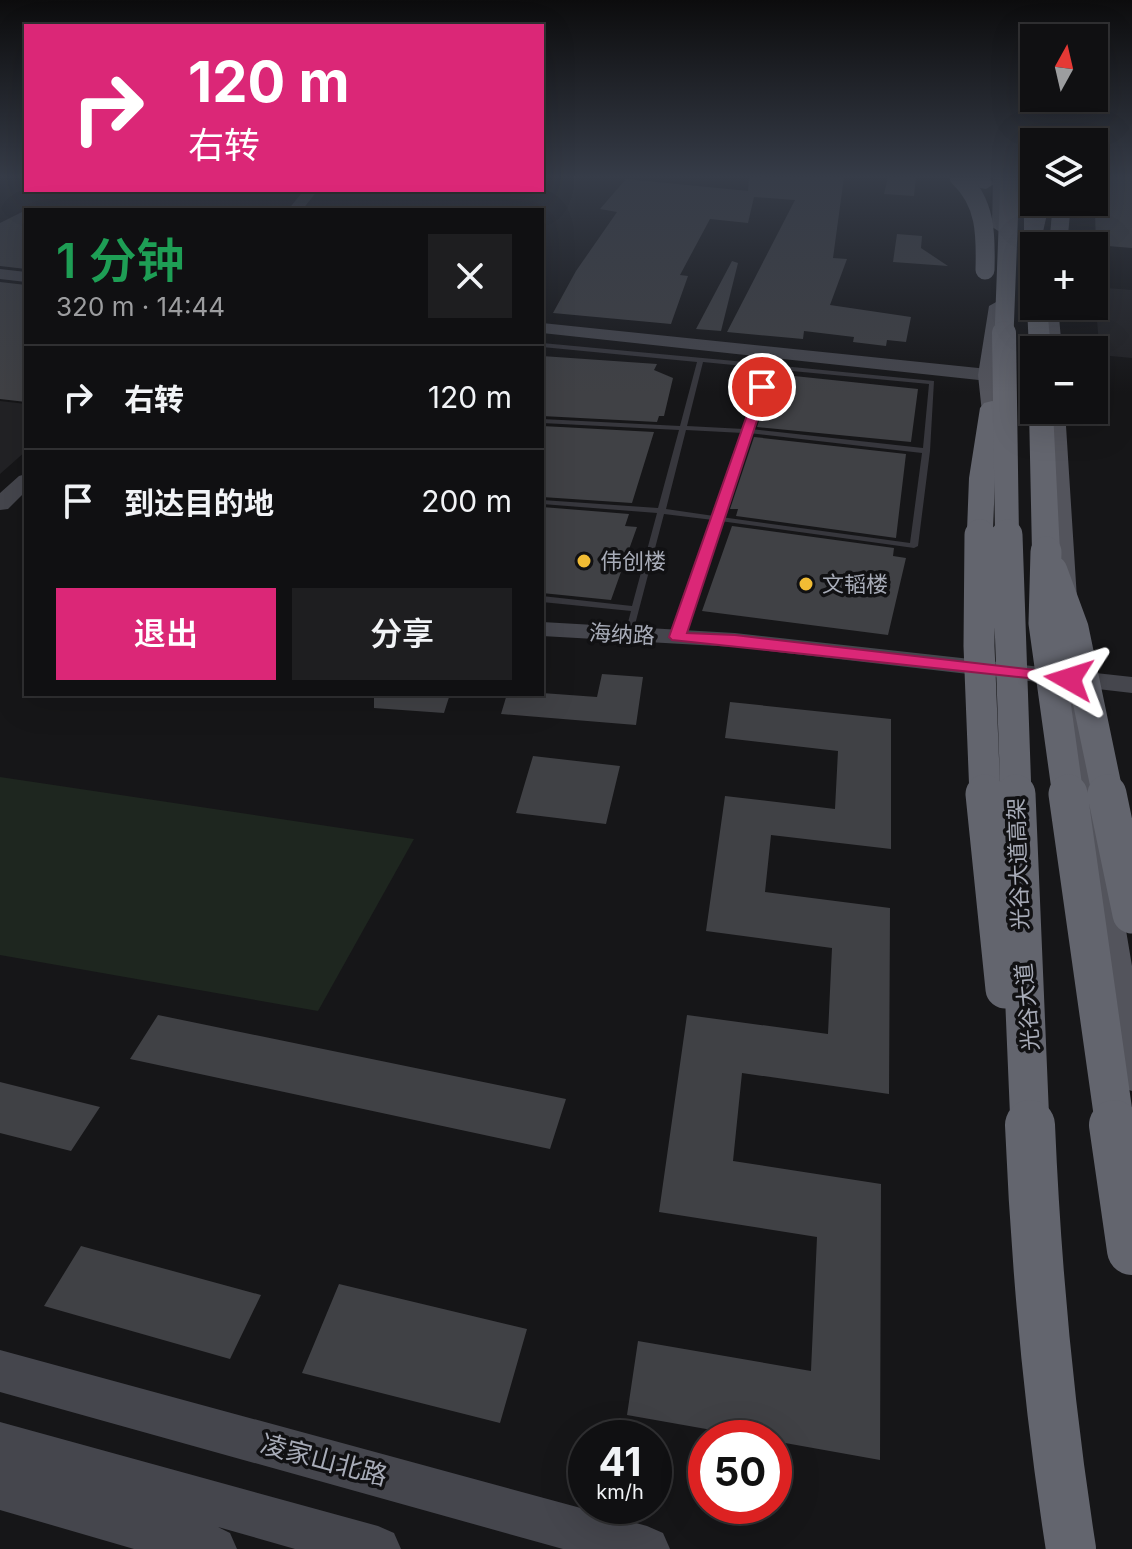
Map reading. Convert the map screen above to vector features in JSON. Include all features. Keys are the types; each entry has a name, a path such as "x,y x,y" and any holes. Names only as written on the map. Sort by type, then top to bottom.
{"highway":[{"path":"986,249 985,275 996,368"},
{"path":"992,249 996,368"},
{"name":"光谷大道高架","path":"1005,249 996,368 1033,1194 1060,1479 1071,1549"},
{"path":"992,408 982,478 980,531 980,733 995,925 1033,1194"},
{"path":"1041,424 1046,552 1044,623 1132,1250"},
{"path":"1046,552 1073,628 1132,914"},
{"path":"1056,1549 1060,1479"}],"main road":[{"name":"光谷大道","path":"1000,249 992,408 999,466 999,672 1030,1043 1080,1549"},
{"path":"0,274 24,277"},
{"path":"544,328 996,368"},
{"path":"1056,424 1069,679 1132,1076"},
{"path":"0,504 24,482"},
{"name":"海纳路","path":"544,629 735,640 1132,685"},
{"name":"凌家山北路","path":"0,1371 647,1549"},
{"path":"0,1444 378,1549"},
{"path":"0,1487 214,1549"}],"lane":[{"path":"544,345 932,382 914,546 661,511 544,502"},
{"path":"629,634 701,359"},
{"path":"677,637 769,365"},
{"path":"544,421 747,431 926,451"},
{"path":"544,599 635,609"}],"shaded area":[{"path":"1108,288 1132,290 1132,358 1108,356 1108,336 1098,336 1097,320 1108,320"},
{"path":"0,401 24,404 24,453 0,474"},
{"path":"0,777 414,839 318,1011 0,955"}],"building":[{"path":"0,249 24,249 24,269 0,266"},
{"path":"591,249 694,249 680,275 688,276 671,324 553,313"},
{"path":"770,249 834,249 833,258 847,259 830,305 911,317 906,342 887,340 886,346 853,342 854,337 804,331 803,339 727,332"},
{"path":"895,249 923,249 948,266 893,262"},
{"path":"732,261 738,263 721,331 696,329"},
{"path":"0,282 24,285 24,402 0,399"},
{"path":"544,356 657,364 654,370 673,378 664,416 659,416 657,422 544,416"},
{"path":"775,374 918,389 911,442 757,427"},
{"path":"544,426 654,432 632,503 544,497"},
{"path":"754,437 906,454 896,538 736,516 738,509 730,509"},
{"name":"伟创楼","path":"544,507 629,514 625,526 637,527 611,600 544,593"},
{"name":"文韬楼","path":"732,526 894,548 893,556 906,558 888,635 702,611"},
{"path":"602,674 643,677 636,725 501,714 506,696 544,696 544,693 597,697"},
{"path":"374,696 449,696 444,713 374,708"},
{"path":"730,702 891,719 891,849 771,835 765,892 890,908 889,1094 742,1073 733,1161 881,1184 880,1460 792,1444 792,1420 688,1420 688,1426 672,1423 672,1420 627,1415 638,1341 811,1371 817,1237 659,1212 687,1015 828,1034 832,948 706,931 725,796 835,809 838,751 725,738"},
{"path":"533,756 620,766 606,824 516,813"},
{"path":"158,1015 566,1099 550,1149 130,1059"},
{"path":"0,1082 100,1107 71,1151 0,1133"},
{"path":"81,1246 261,1295 230,1359 44,1306"},
{"path":"339,1284 527,1329 500,1423 302,1373"}],"place":[{"name":"伟创楼","path":"584,561"},
{"name":"文韬楼","path":"806,584"}],"route":[{"path":"762,387 677,637 735,640 1069,679"}]}
